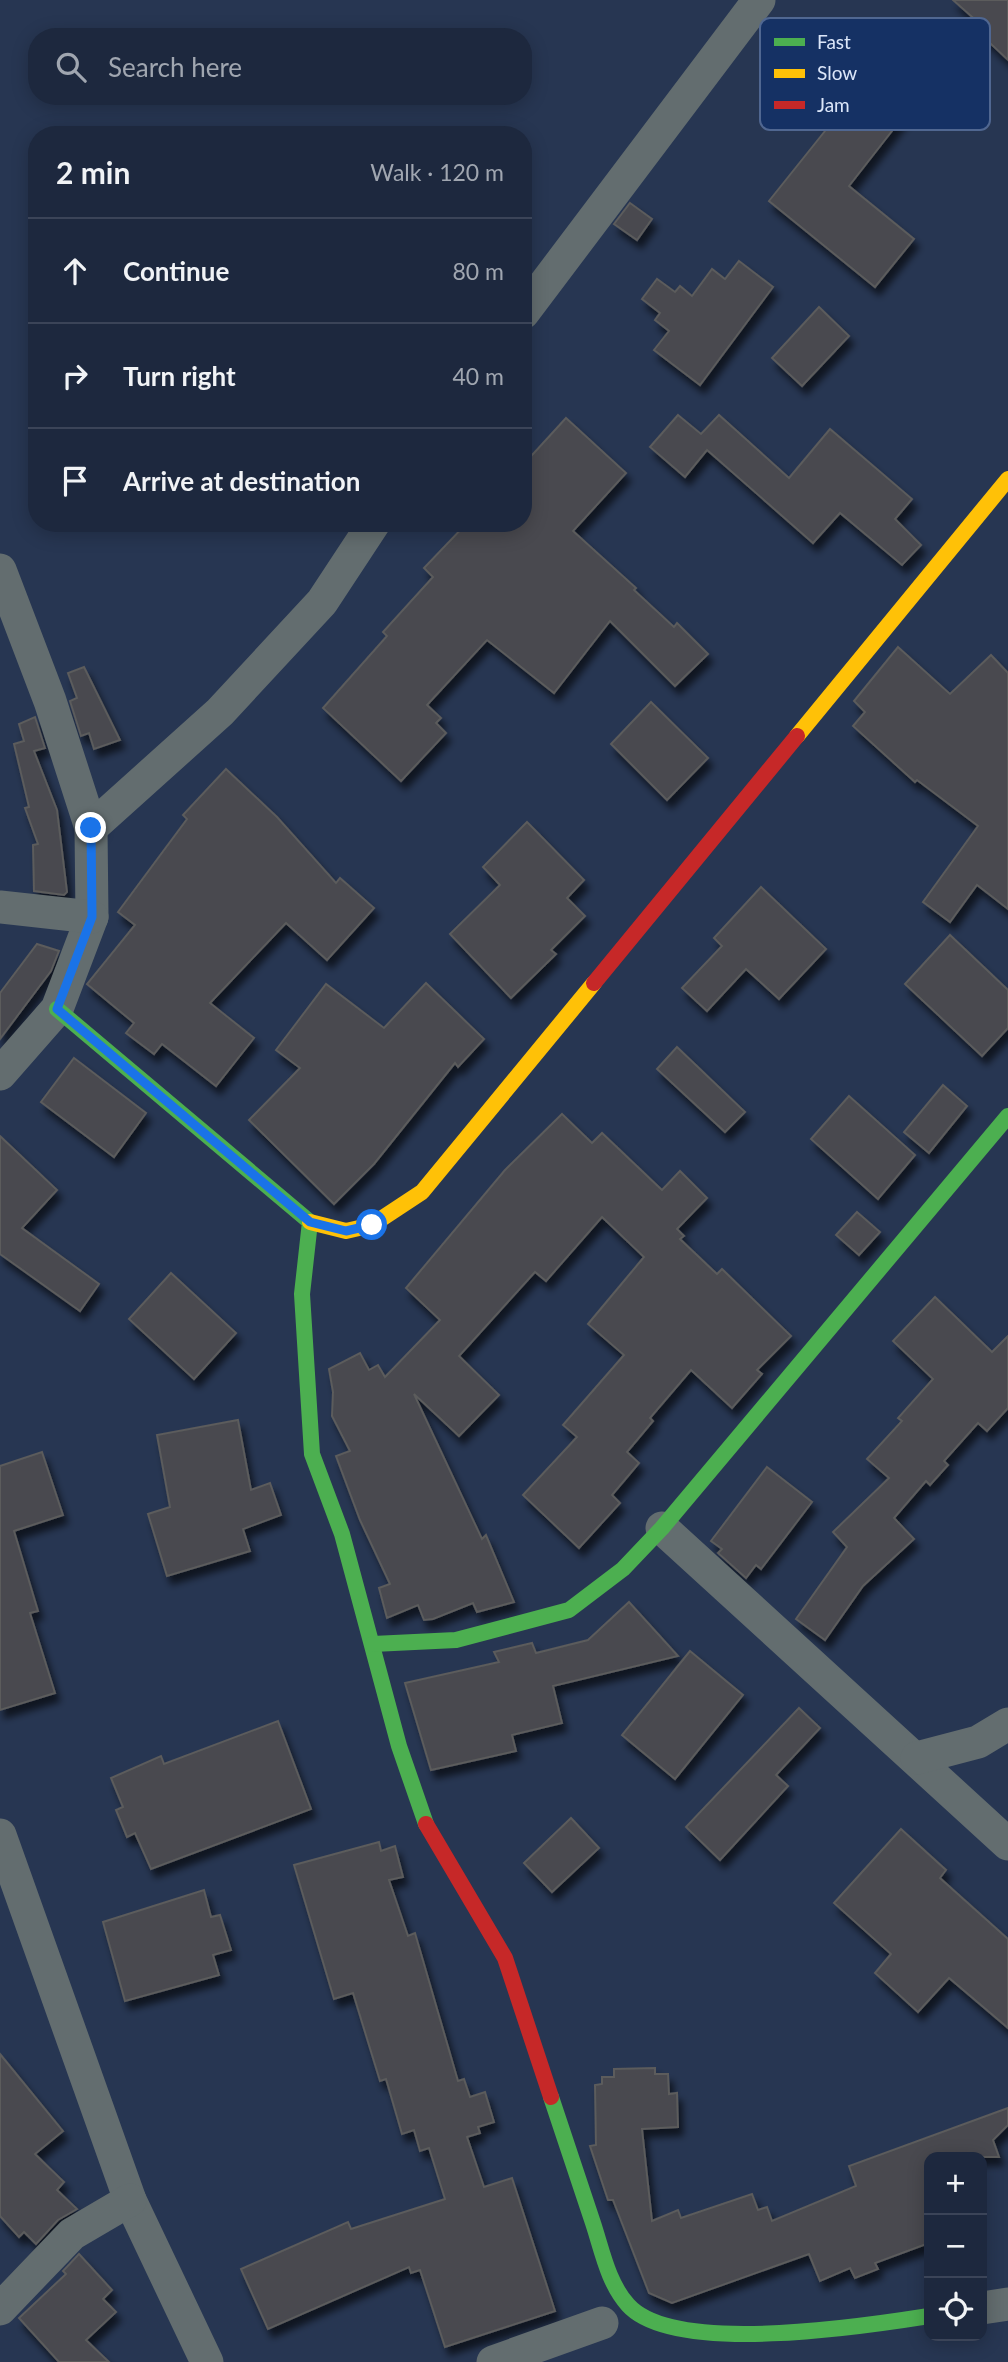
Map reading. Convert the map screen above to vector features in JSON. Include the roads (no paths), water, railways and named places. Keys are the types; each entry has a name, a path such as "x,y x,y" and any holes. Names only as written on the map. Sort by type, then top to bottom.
{"street":[{"path":"532,301 759,0"},
{"path":"57,1009 310,1222 346,1231 372,1225 422,1192 1008,479"},
{"path":"91,828 239,692 322,602 368,532"},
{"path":"0,570 50,701 91,828 92,917 57,1009 0,1074"},
{"path":"0,907 92,917"},
{"path":"373,1644 456,1640 569,1610 623,1569 662,1528 1008,1116"},
{"path":"310,1222 302,1294 312,1454 342,1534 399,1746 427,1826 505,1958 611,2278 631,2308 666,2325 742,2334 829,2332 924,2317"},
{"path":"662,1528 917,1758 1008,1844"},
{"path":"917,1758 978,1742 1008,1724"},
{"path":"0,1835 130,2200 207,2362"},
{"path":"0,2309 72,2234 130,2200"},
{"path":"987,2307 1008,2304"},
{"path":"493,2362 602,2323"}]}
